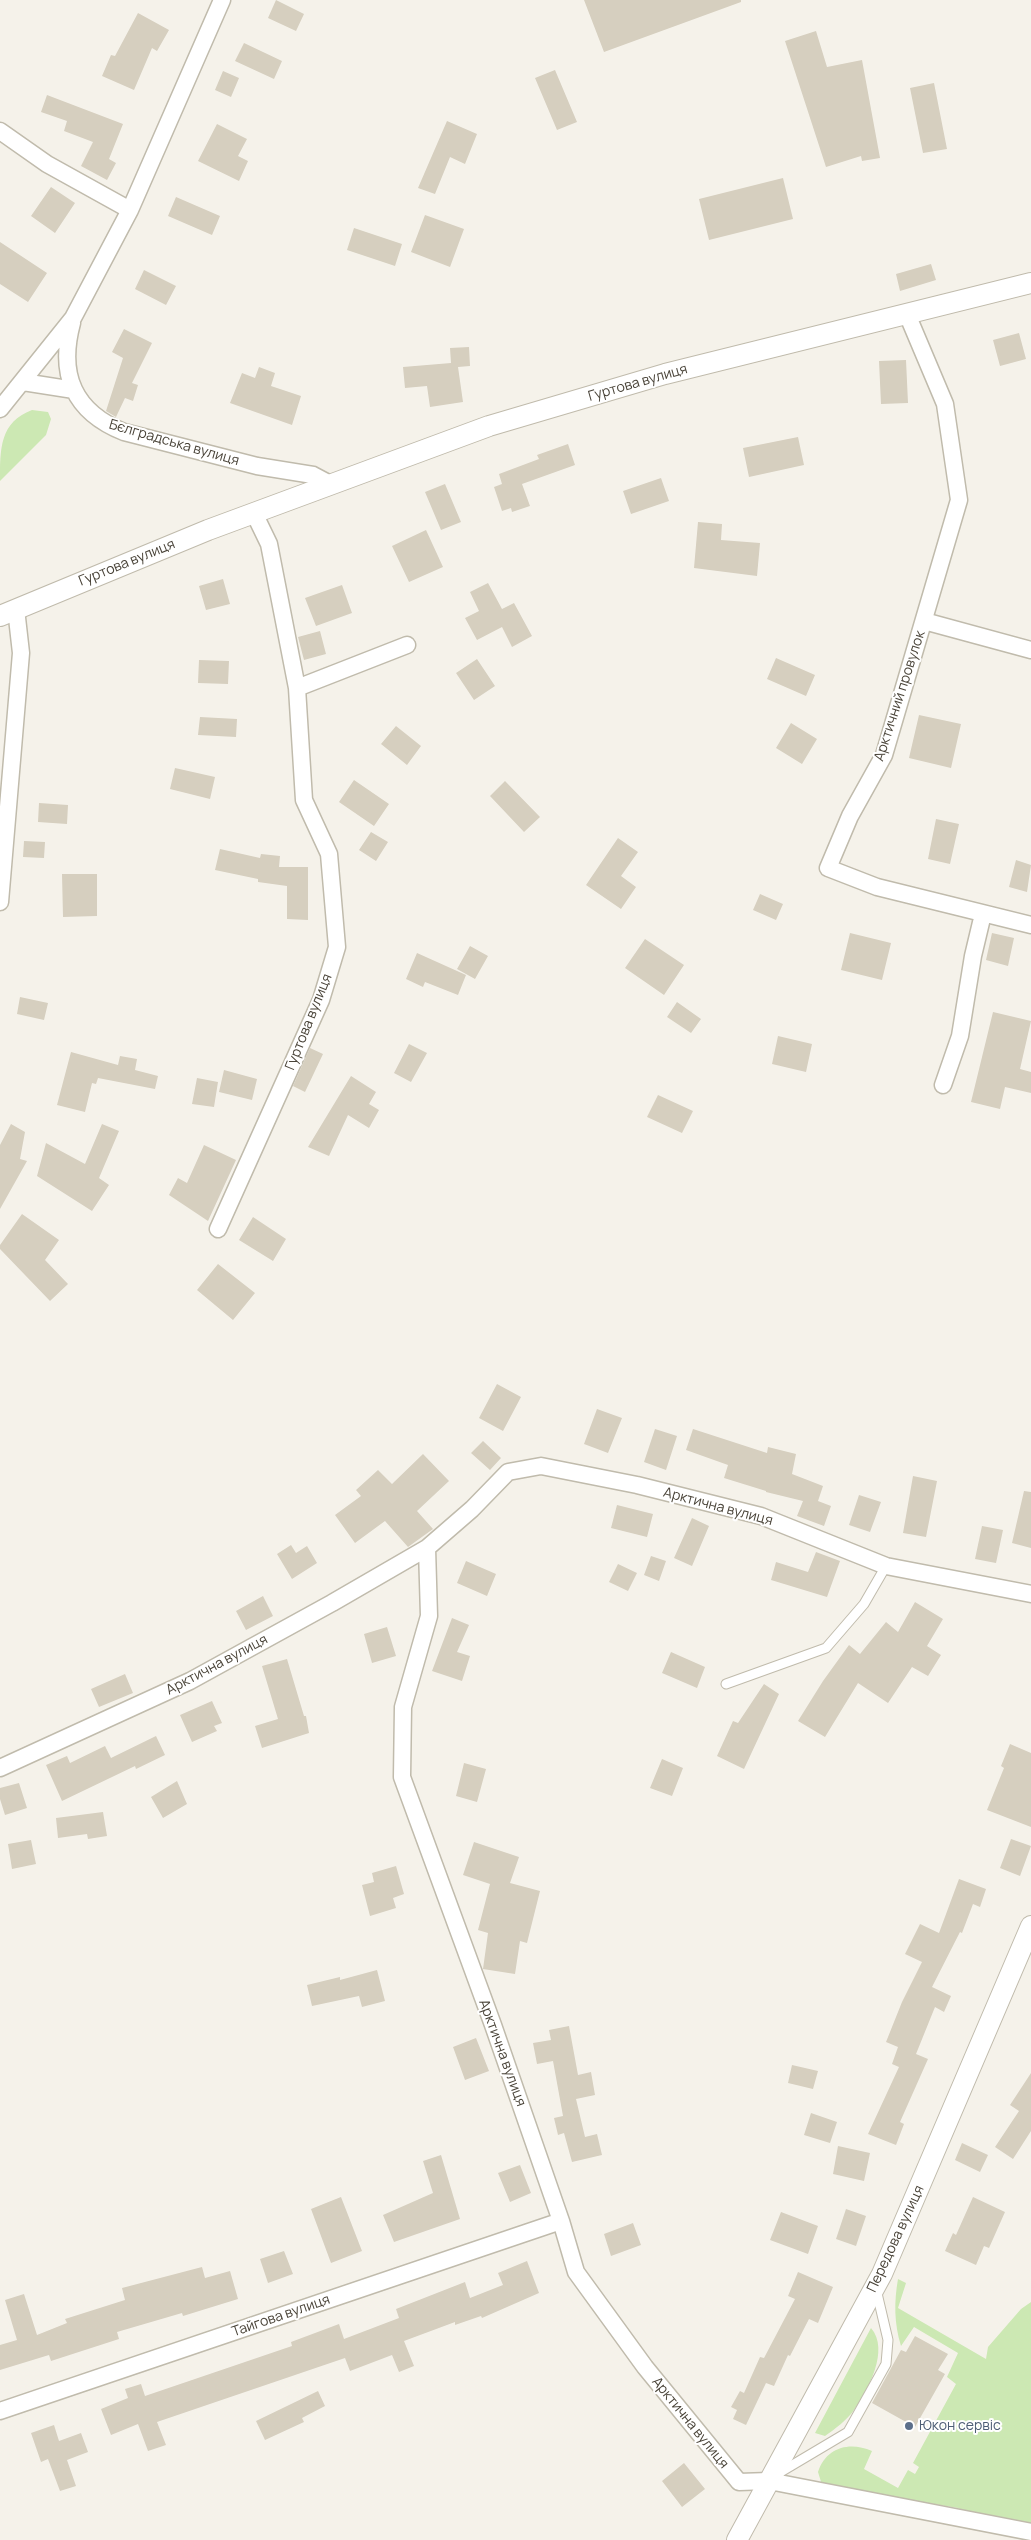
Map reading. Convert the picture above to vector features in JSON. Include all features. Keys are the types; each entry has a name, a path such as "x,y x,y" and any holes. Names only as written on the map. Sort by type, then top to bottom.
{"street":[{"name":"Бєлградська вулиця","path":"0,409 73,318 130,210 222,0"},
{"path":"0,131 47,164 130,210"},
{"name":"Гуртова вулиця","path":"8,612 254,513 489,426 665,374 1031,282"},
{"name":"Арктичний провулок","path":"907,314 945,404 959,500 884,755 850,816 828,868 877,887 1031,925"},
{"name":"Бєлградська вулиця","path":"73,318 67,342 67,367 74,390 86,409 98,419 124,432 257,466 313,475 330,484"},
{"path":"23,382 74,390"},
{"name":"Гуртова вулиця","path":"218,1229 321,1000 337,947 329,854 304,800 297,688 268,544 254,513"},
{"path":"0,902 21,653 8,612"},
{"name":"Арктичний провулок","path":"924,621 1031,650"},
{"path":"297,688 407,645"},
{"path":"943,1085 960,1036 973,956 983,914"},
{"name":"Арктична вулиця","path":"0,1768 190,1681 426,1548 472,1509 508,1472 541,1466 637,1485 761,1516 886,1566 1031,1594"},
{"name":"Арктична вулиця","path":"426,1548 429,1616 403,1707 402,1776 562,2221 576,2272 645,2367 739,2482 769,2480"},
{"name":"Передова вулиця","path":"737,2540 876,2286 992,2022 1031,1926"},
{"name":"Тайгова вулиця","path":"0,2411 562,2221"},
{"path":"769,2480 1031,2532"}],"lane":[{"path":"726,1684 826,1648 864,1604 886,1566"},
{"path":"769,2480 848,2432 863,2408 886,2364 888,2340 876,2286"}],"green space":[{"path":"32,410 48,412 51,419 46,435 0,481 0,458 8,429 21,415"},
{"path":"898,2279 906,2283 898,2308 986,2359 988,2347 1021,2309 1031,2302 1031,2523 969,2513 958,2508 822,2485 818,2472 827,2457 840,2448 855,2447 872,2451 864,2469 898,2488 908,2470 915,2474 919,2467 913,2463 956,2384 947,2377 958,2353 914,2327 901,2346 895,2312"},
{"path":"871,2328 876,2337 878,2358 871,2381 860,2402 844,2421 825,2436 815,2433"}],"building":[{"path":"276,0 304,14 296,31 268,18"},
{"path":"584,0 741,0 741,2 604,52"},
{"path":"138,13 169,30 157,51 152,48 134,90 102,76 111,55 115,56"},
{"path":"816,31 827,67 862,60 880,158 862,161 861,156 826,167 785,41"},
{"path":"244,43 282,61 274,79 235,61"},
{"path":"555,70 577,122 557,130 535,78"},
{"path":"223,71 239,78 231,97 215,90"},
{"path":"934,83 947,149 923,153 910,88"},
{"path":"47,95 123,124 109,159 116,163 107,180 81,166 93,142 64,131 67,121 41,112"},
{"path":"447,121 477,134 465,164 450,157 435,194 418,188"},
{"path":"217,124 247,139 238,156 248,161 239,181 198,161"},
{"path":"783,178 793,219 709,240 699,199"},
{"path":"51,187 75,203 55,233 31,216"},
{"path":"176,197 220,216 212,235 168,216"},
{"path":"425,215 464,229 450,267 411,252"},
{"path":"354,228 402,244 395,266 347,250"},
{"path":"0,242 47,273 28,302 0,284"},
{"path":"931,264 936,280 900,291 896,274"},
{"path":"144,270 176,286 166,305 135,289"},
{"path":"124,329 152,343 132,383 138,385 133,401 125,398 116,417 106,411 123,358 112,352"},
{"path":"1019,333 1026,359 1000,366 993,340"},
{"path":"469,347 470,366 458,367 463,402 430,407 427,386 405,388 403,367 451,363 450,348"},
{"path":"906,360 908,403 881,404 879,361"},
{"path":"259,367 275,373 271,386 301,396 292,425 230,403 242,373 255,378"},
{"path":"798,437 804,465 749,477 743,448"},
{"path":"568,444 575,465 522,484 530,506 512,512 511,508 502,511 494,487 502,484 499,474 539,459 537,455"},
{"path":"661,478 669,501 631,514 623,491"},
{"path":"445,484 461,522 441,530 425,492"},
{"path":"698,522 722,524 721,540 760,543 757,576 694,568"},
{"path":"426,530 443,567 409,582 392,546"},
{"path":"223,579 230,604 206,610 199,586"},
{"path":"488,583 502,609 514,603 532,636 512,647 502,627 477,640 465,618 479,611 470,592"},
{"path":"342,585 352,613 316,626 305,598"},
{"path":"320,631 326,654 304,660 298,637"},
{"path":"776,658 815,675 806,696 767,679"},
{"path":"477,659 495,686 474,700 456,673"},
{"path":"199,660 229,661 228,684 198,683"},
{"path":"919,715 961,724 951,768 909,758"},
{"path":"200,717 237,719 236,737 198,735"},
{"path":"791,723 817,739 802,764 776,748"},
{"path":"396,726 421,746 407,765 381,744"},
{"path":"175,768 215,777 210,799 170,789"},
{"path":"354,780 389,804 374,826 339,802"},
{"path":"505,781 540,817 524,832 490,796"},
{"path":"39,803 68,805 67,824 38,822"},
{"path":"936,819 959,824 950,864 928,859"},
{"path":"371,832 388,842 376,861 359,850"},
{"path":"618,838 638,852 621,876 636,887 621,909 586,885"},
{"path":"24,841 45,842 44,858 23,857"},
{"path":"220,849 260,858 261,854 280,856 279,867 308,867 308,920 287,919 287,886 258,882 258,879 215,870"},
{"path":"1016,860 1031,865 1027,892 1009,887"},
{"path":"62,874 97,874 97,916 63,917"},
{"path":"760,894 783,904 776,920 753,910"},
{"path":"850,933 891,943 882,980 841,970"},
{"path":"992,933 1014,938 1008,966 986,960"},
{"path":"645,939 684,965 664,995 625,968"},
{"path":"470,946 488,956 475,979 457,969"},
{"path":"417,953 466,975 458,995 425,982 423,987 406,979"},
{"path":"20,997 48,1003 44,1020 17,1014"},
{"path":"677,1002 701,1019 691,1033 667,1017"},
{"path":"993,1012 1031,1021 1020,1069 1031,1072 1031,1093 1005,1087 1000,1109 971,1102"},
{"path":"778,1036 812,1044 806,1072 772,1064"},
{"path":"409,1044 427,1053 411,1082 394,1073"},
{"path":"310,1048 323,1054 305,1092 293,1086"},
{"path":"71,1052 118,1065 120,1056 137,1059 135,1070 158,1076 155,1089 98,1078 96,1084 92,1083 85,1112 57,1105"},
{"path":"224,1070 257,1079 252,1100 219,1092"},
{"path":"351,1076 376,1092 369,1104 379,1110 369,1128 348,1115 329,1156 308,1147"},
{"path":"197,1078 218,1082 214,1107 192,1104"},
{"path":"658,1095 693,1111 682,1133 647,1117"},
{"path":"11,1124 25,1132 20,1159 27,1161 0,1209 0,1145"},
{"path":"102,1124 119,1131 99,1178 109,1185 92,1211 37,1176 46,1143 85,1164"},
{"path":"204,1145 236,1160 208,1221 169,1195 178,1178 187,1183"},
{"path":"22,1214 59,1240 45,1260 68,1284 50,1301 0,1249 0,1245"},
{"path":"253,1217 286,1239 273,1261 239,1240"},
{"path":"218,1264 255,1293 233,1320 197,1290"},
{"path":"497,1384 521,1397 503,1431 479,1418"},
{"path":"597,1409 622,1418 608,1453 584,1444"},
{"path":"655,1429 677,1436 666,1470 644,1462"},
{"path":"693,1429 767,1453 768,1447 796,1454 792,1474 823,1486 818,1501 831,1506 824,1526 797,1516 803,1501 766,1492 724,1478 728,1465 686,1450"},
{"path":"483,1441 501,1458 490,1470 471,1453"},
{"path":"423,1454 449,1481 417,1511 433,1529 408,1547 385,1521 355,1543 335,1515 361,1496 356,1490 378,1470 392,1484"},
{"path":"913,1476 937,1481 926,1537 903,1533"},
{"path":"1024,1491 1031,1492 1031,1548 1012,1543"},
{"path":"859,1495 881,1502 870,1532 849,1525"},
{"path":"617,1505 653,1514 647,1537 611,1528"},
{"path":"692,1518 709,1526 692,1566 674,1558"},
{"path":"982,1526 1003,1530 996,1563 975,1559"},
{"path":"291,1545 296,1553 307,1546 317,1563 292,1579 277,1554"},
{"path":"816,1552 840,1561 827,1597 771,1580 776,1562 808,1572"},
{"path":"651,1556 666,1561 659,1581 644,1575"},
{"path":"466,1561 496,1574 487,1596 457,1583"},
{"path":"618,1564 637,1573 628,1591 609,1582"},
{"path":"263,1596 273,1616 246,1630 236,1611"},
{"path":"915,1602 943,1619 927,1646 941,1655 928,1676 912,1667 888,1703 858,1683 825,1737 798,1721 823,1681 849,1645 860,1654 886,1622 898,1632"},
{"path":"452,1618 469,1625 457,1652 470,1656 462,1681 432,1671"},
{"path":"387,1627 396,1656 372,1663 364,1634"},
{"path":"671,1652 705,1667 697,1688 662,1673"},
{"path":"287,1659 304,1716 306,1716 309,1733 262,1748 255,1726 278,1719 262,1666"},
{"path":"125,1674 133,1693 99,1707 91,1689"},
{"path":"764,1684 779,1694 744,1769 717,1756 733,1721 738,1723"},
{"path":"212,1701 222,1723 214,1726 217,1731 192,1742 180,1715"},
{"path":"156,1736 165,1755 136,1769 135,1766 62,1801 46,1765 67,1756 70,1763 105,1746 111,1758"},
{"path":"1010,1744 1031,1753 1031,1827 987,1810 1004,1768 1001,1766"},
{"path":"662,1759 683,1768 672,1796 650,1788"},
{"path":"464,1763 486,1769 477,1802 456,1796"},
{"path":"177,1781 187,1804 163,1818 151,1797"},
{"path":"19,1783 27,1808 5,1815 0,1799 0,1788"},
{"path":"103,1812 107,1836 88,1839 87,1834 58,1838 56,1818"},
{"path":"1011,1839 1031,1846 1020,1876 1000,1868"},
{"path":"31,1840 36,1864 12,1869 8,1844"},
{"path":"474,1842 519,1857 510,1883 540,1891 527,1943 520,1941 515,1974 483,1969 488,1933 478,1930 490,1884 463,1875"},
{"path":"396,1866 404,1894 393,1898 396,1908 370,1916 362,1885 374,1882 372,1873"},
{"path":"959,1879 986,1889 980,1907 973,1904 962,1933 960,1932 932,1987 951,1996 944,2012 935,2007 916,2054 928,2059 900,2122 904,2124 896,2145 868,2134 899,2067 892,2064 898,2047 886,2042 902,2002 922,1962 905,1954 920,1924 939,1933"},
{"path":"377,1970 385,2001 362,2007 359,1996 312,2006 307,1985 340,1977 340,1980"},
{"path":"569,2026 578,2075 591,2072 595,2095 576,2099 585,2137 597,2134 602,2155 572,2162 564,2133 558,2135 554,2118 563,2116 553,2061 537,2064 533,2043 551,2040 549,2030"},
{"path":"476,2038 489,2071 465,2080 453,2047"},
{"path":"792,2065 818,2071 813,2089 788,2083"},
{"path":"1031,2073 1031,2131 1013,2159 995,2147 1019,2111 1010,2105"},
{"path":"811,2113 837,2122 830,2143 804,2135"},
{"path":"962,2143 988,2155 980,2172 955,2160"},
{"path":"838,2146 870,2153 864,2181 833,2174"},
{"path":"441,2155 460,2219 394,2242 383,2215 433,2193 423,2161"},
{"path":"520,2165 531,2193 510,2202 498,2173"},
{"path":"341,2197 362,2251 331,2263 311,2209"},
{"path":"973,2197 1005,2212 989,2248 984,2246 976,2265 945,2251 953,2233 956,2235"},
{"path":"846,2209 866,2216 856,2246 836,2239"},
{"path":"781,2212 818,2226 808,2254 770,2240"},
{"path":"633,2223 641,2245 611,2256 604,2234"},
{"path":"284,2251 293,2274 268,2283 260,2259"},
{"path":"527,2261 539,2293 482,2318 481,2316 455,2325 455,2322 404,2341 414,2366 399,2372 392,2355 350,2371 345,2358 157,2422 166,2445 148,2451 138,2424 111,2435 101,2409 128,2398 125,2389 141,2384 145,2396 292,2346 291,2342 339,2324 344,2339 399,2318 396,2309 465,2282 470,2298 503,2285 498,2273"},
{"path":"202,2267 205,2278 230,2271 238,2299 183,2316 182,2313 117,2332 119,2339 51,2361 49,2355 0,2370 0,2345 17,2340 5,2300 24,2294 37,2335 67,2323 65,2319 125,2300 122,2288"},
{"path":"798,2272 833,2287 818,2323 809,2319 790,2356 788,2355 774,2386 766,2383 746,2425 733,2419 737,2410 731,2407 740,2391 744,2393 760,2357 764,2358 795,2299 788,2296"},
{"path":"915,2336 948,2354 938,2370 945,2374 915,2427 872,2403 901,2350 906,2352"},
{"path":"318,2391 325,2406 302,2418 304,2422 265,2440 256,2421"},
{"path":"54,2425 59,2441 81,2433 88,2452 67,2460 76,2486 60,2491 48,2459 41,2462 31,2433"},
{"path":"684,2463 705,2489 682,2507 662,2481"}],"place":[{"name":"Юкон сервіс","path":"909,2426"}]}
